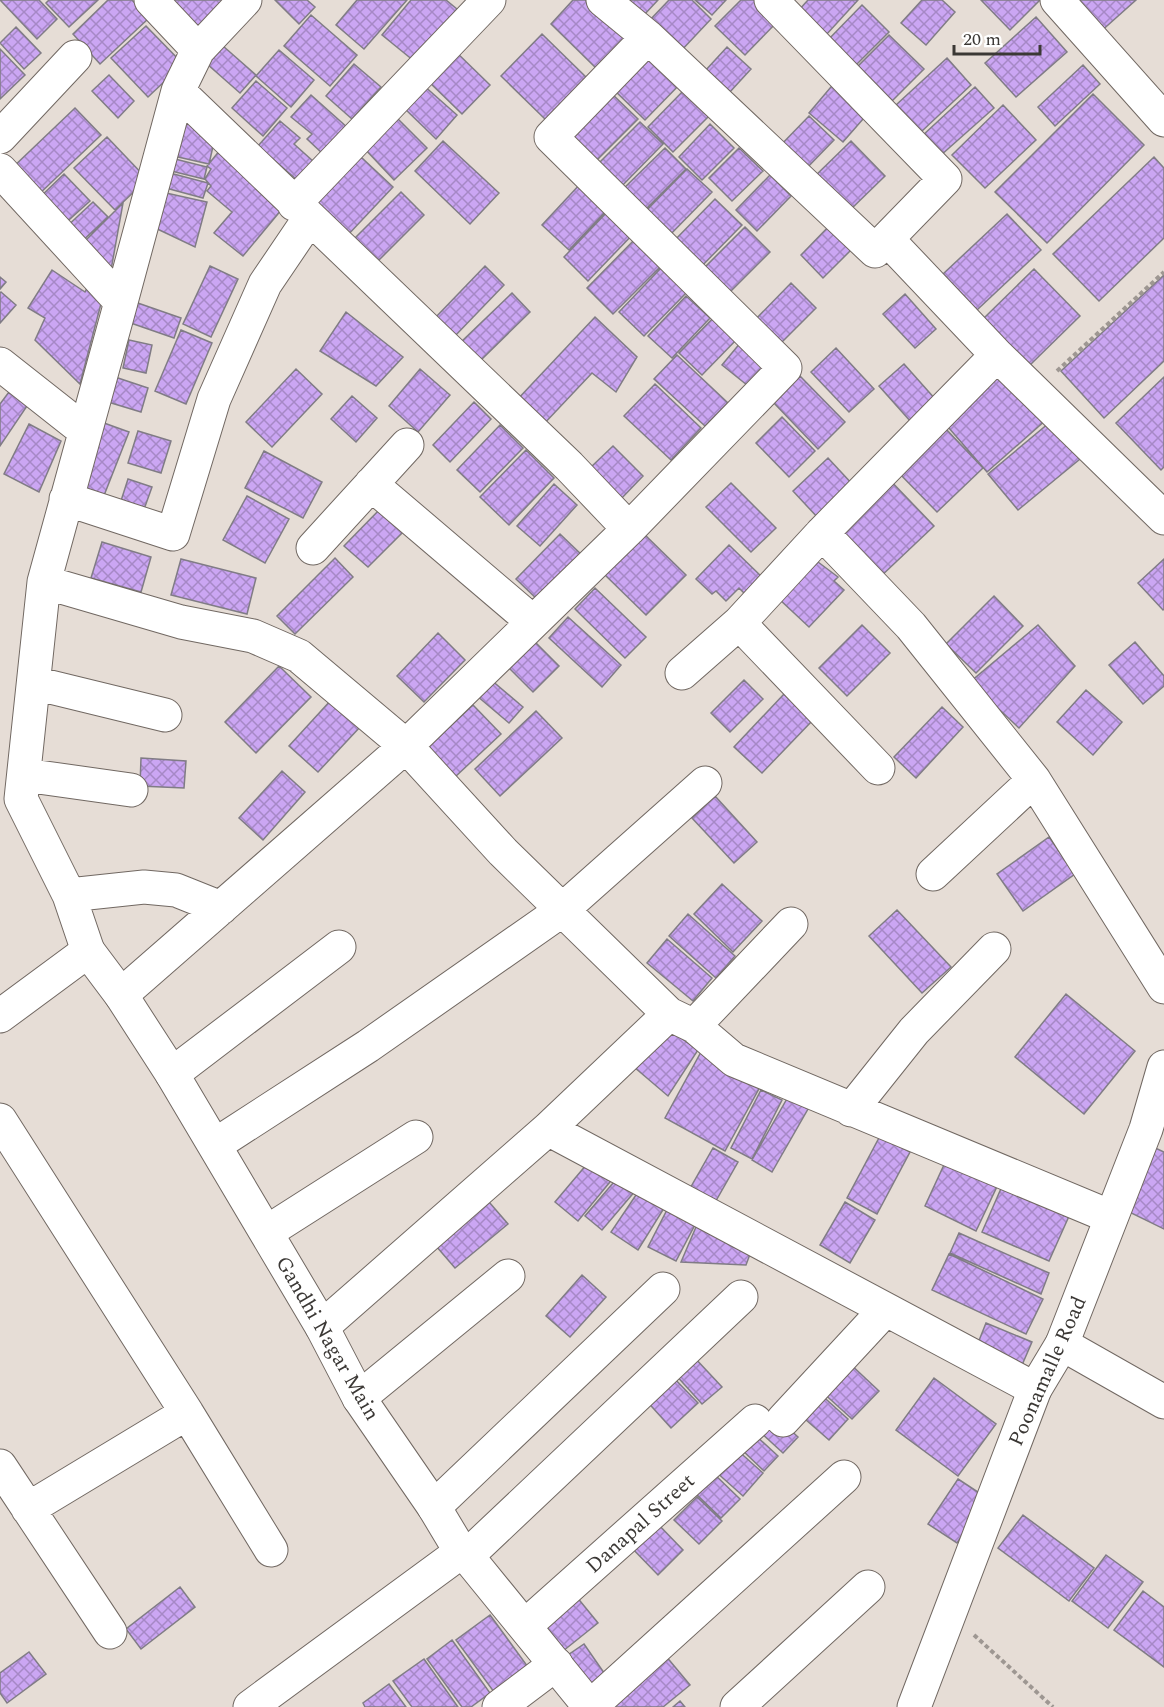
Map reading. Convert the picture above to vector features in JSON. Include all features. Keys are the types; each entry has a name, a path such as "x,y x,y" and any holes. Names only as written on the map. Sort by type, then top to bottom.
{"street":[{"path":"151,0 198,50"},
{"path":"131,790 15,794 34,683 44,582 178,91 198,50 245,0"},
{"path":"66,499 173,534 214,399 265,284 301,211 489,0"},
{"path":"603,0 648,37 875,251 945,179 771,0"},
{"path":"1057,0 1164,120"},
{"path":"121,995 406,746 629,529 785,368 551,136 648,37"},
{"path":"0,137 75,57"},
{"path":"178,91 568,466 629,529"},
{"path":"0,170 121,302"},
{"path":"886,239 997,355 1164,518"},
{"path":"682,673 739,623 822,533 997,355"},
{"path":"0,364 85,431"},
{"path":"313,548 407,445"},
{"path":"371,484 533,622"},
{"path":"822,533 911,626 1034,780 1164,987"},
{"path":"44,582 181,622 253,636 299,656 406,746 561,911 681,1020 734,1060 1111,1217"},
{"path":"739,623 878,768"},
{"path":"34,683 165,715"},
{"path":"933,874 1034,780"},
{"path":"215,1145 368,1046 561,911 705,783"},
{"name":"Gandhi Nagar Main","path":"15,794 69,895 88,951 121,995 172,1074 322,1327 359,1398 464,1554 526,1625 590,1707"},
{"path":"69,895 144,887 176,891 221,908"},
{"path":"322,1327 548,1129 681,1020 791,924"},
{"path":"172,1074 339,947"},
{"path":"851,1110 914,1031 994,949"},
{"path":"0,1016 88,951"},
{"name":"Poonamalle Road","path":"914,1707 1035,1389 1062,1344 1111,1217 1155,1134 1164,1067"},
{"path":"0,1120 272,1550"},
{"path":"548,1129 1035,1389"},
{"path":"267,1232 416,1137"},
{"path":"359,1398 508,1276"},
{"path":"434,1507 663,1289"},
{"path":"250,1707 464,1554 741,1297"},
{"name":"Danapal Street","path":"526,1625 769,1420 885,1311 887,1312"},
{"path":"1062,1344 1164,1402"},
{"path":"28,1509 187,1413"},
{"path":"0,1466 110,1632"},
{"path":"590,1707 844,1477"},
{"path":"737,1707 868,1587"},
{"path":"499,1707 556,1664"}],"path":[{"path":"1034,392 1164,272"},
{"path":"950,1613 1053,1707"}],"building":[{"path":"0,0 39,0 57,19 37,39"},
{"path":"49,0 98,0 69,27 46,3"},
{"path":"108,0 132,0 149,18 100,64 73,34"},
{"path":"169,0 225,0 193,35"},
{"path":"275,0 307,0 315,7 299,24"},
{"path":"357,0 407,0 364,49 336,25"},
{"path":"411,0 446,0 457,9 414,61 382,35"},
{"path":"573,0 585,0 629,42 600,72 551,24"},
{"path":"629,0 658,0 644,15"},
{"path":"669,0 692,0 711,19 680,52 648,22"},
{"path":"695,0 726,0 712,15"},
{"path":"741,0 754,0 777,22 745,55 715,26"},
{"path":"808,0 858,0 826,35 799,10"},
{"path":"922,0 942,0 955,12 926,45 901,23"},
{"path":"981,0 1040,0 1010,30"},
{"path":"1069,0 1136,0 1098,34"},
{"path":"862,5 889,32 854,67 827,41"},
{"path":"311,15 357,55 330,86 284,46"},
{"path":"1036,17 1067,52 1016,97 985,63"},
{"path":"146,26 183,64 148,97 111,58"},
{"path":"16,27 41,53 24,69 0,43"},
{"path":"542,34 588,79 547,121 501,76"},
{"path":"889,35 924,69 891,102 856,68"},
{"path":"223,46 256,75 240,93 207,64"},
{"path":"727,47 751,69 729,93 705,71"},
{"path":"0,49 25,75 0,99"},
{"path":"453,49 490,85 462,114 425,78"},
{"path":"279,50 314,80 291,107 256,76"},
{"path":"649,50 682,82 645,120 612,88"},
{"path":"947,58 971,85 921,132 896,105"},
{"path":"354,64 381,87 352,119 326,96"},
{"path":"1083,65 1100,84 1055,126 1038,107"},
{"path":"109,75 134,101 118,118 92,91"},
{"path":"256,81 287,108 263,136 232,108"},
{"path":"836,81 870,111 843,142 809,113"},
{"path":"422,84 457,115 436,139 402,106"},
{"path":"975,87 994,108 940,156 922,136"},
{"path":"684,90 710,115 673,152 648,127"},
{"path":"610,92 638,119 595,162 567,135"},
{"path":"1093,94 1144,145 1047,243 995,192"},
{"path":"311,95 348,128 324,155 307,139 312,134 291,117"},
{"path":"1003,105 1036,140 985,188 952,155"},
{"path":"75,108 101,135 35,198 9,171"},
{"path":"178,111 216,133 209,164 169,155"},
{"path":"809,116 834,140 803,172 778,148"},
{"path":"396,117 427,148 394,180 364,148"},
{"path":"280,121 300,138 294,144 314,162 297,180 258,146"},
{"path":"640,122 663,144 618,190 595,167"},
{"path":"710,124 734,148 702,180 679,157"},
{"path":"107,137 147,179 115,210 74,168"},
{"path":"443,141 499,193 470,224 415,171"},
{"path":"851,141 885,176 846,214 812,179"},
{"path":"665,148 686,169 641,214 619,193"},
{"path":"739,148 763,171 732,201 709,178"},
{"path":"220,150 282,209 243,256 214,233 232,212 207,191 211,186 205,179 211,169 207,166"},
{"path":"361,157 393,187 346,237 314,207"},
{"path":"1154,157 1164,168 1164,238 1099,301 1053,254"},
{"path":"171,158 207,167 204,179 167,170"},
{"path":"687,169 712,192 665,240 641,216"},
{"path":"166,172 208,183 203,198 162,187"},
{"path":"64,174 90,201 60,228 35,202"},
{"path":"770,175 791,196 757,231 736,210"},
{"path":"581,183 608,209 569,250 542,225"},
{"path":"157,191 207,202 195,247 149,225"},
{"path":"401,192 424,215 376,263 353,240"},
{"path":"715,199 742,225 697,271 670,245"},
{"path":"93,202 108,217 77,246 62,231"},
{"path":"123,203 111,270 77,249"},
{"path":"612,207 636,231 588,281 564,257"},
{"path":"1007,214 1041,250 977,310 943,274"},
{"path":"832,223 855,246 823,278 801,255"},
{"path":"745,227 770,252 727,295 702,270"},
{"path":"640,234 667,260 613,314 587,288"},
{"path":"210,266 238,279 211,337 183,324"},
{"path":"485,266 504,285 454,337 435,318"},
{"path":"661,268 687,292 644,336 619,312"},
{"path":"1034,269 1080,316 1029,366 983,319"},
{"path":"52,270 85,292 88,286 103,296 80,384 35,340 45,318 28,308"},
{"path":"1164,275 1164,361 1104,418 1061,371"},
{"path":"0,277 6,282 0,289"},
{"path":"791,283 816,308 777,347 752,323"},
{"path":"0,293 16,305 0,323"},
{"path":"512,293 530,312 479,362 460,343"},
{"path":"905,294 936,329 915,348 883,314"},
{"path":"686,296 710,318 672,358 648,336"},
{"path":"132,301 181,318 174,338 125,321"},
{"path":"346,312 403,357 376,386 320,351"},
{"path":"715,316 738,338 702,375 679,353"},
{"path":"595,317 637,357 616,392 592,373 542,426 516,401"},
{"path":"181,330 212,343 186,404 155,391"},
{"path":"129,340 152,345 146,373 123,368"},
{"path":"741,342 766,363 747,385 722,365"},
{"path":"836,348 874,389 849,412 811,372"},
{"path":"677,355 728,403 705,426 654,379"},
{"path":"904,364 936,400 911,422 879,386"},
{"path":"1001,368 1047,419 987,472 942,420"},
{"path":"296,369 322,394 272,447 246,422"},
{"path":"420,369 450,395 418,432 389,406"},
{"path":"106,374 148,388 141,412 98,399"},
{"path":"800,376 845,422 818,449 773,402"},
{"path":"1164,377 1164,467 1161,470 1116,423"},
{"path":"655,384 701,428 671,460 624,416"},
{"path":"9,392 29,403 0,446 0,404"},
{"path":"352,396 377,418 356,442 331,419"},
{"path":"474,402 491,419 450,462 433,445"},
{"path":"782,417 815,451 789,477 756,443"},
{"path":"1055,418 1085,455 1018,510 988,474"},
{"path":"104,423 129,432 103,498 78,488"},
{"path":"29,424 61,441 39,492 4,474"},
{"path":"500,425 523,448 480,492 457,470"},
{"path":"945,428 983,468 937,512 898,472"},
{"path":"138,431 171,441 161,473 128,463"},
{"path":"613,446 643,476 620,500 589,469"},
{"path":"526,450 554,478 509,525 480,497"},
{"path":"264,451 322,482 303,518 245,488"},
{"path":"828,458 854,486 819,519 793,491"},
{"path":"886,476 934,526 878,579 831,529"},
{"path":"128,479 152,487 142,515 119,507"},
{"path":"731,483 776,528 751,552 706,507"},
{"path":"554,484 577,505 540,546 517,526"},
{"path":"247,496 289,519 265,563 223,540"},
{"path":"383,506 410,525 368,567 344,546"},
{"path":"642,532 686,575 646,615 602,572"},
{"path":"560,534 585,558 541,603 516,579"},
{"path":"102,542 151,557 141,592 91,578"},
{"path":"729,545 764,579 744,593 739,588 726,601 716,591 712,594 696,579"},
{"path":"335,558 353,577 295,634 277,616"},
{"path":"181,559 256,578 247,614 171,595"},
{"path":"1164,559 1164,609 1163,610 1138,583"},
{"path":"818,562 838,577 834,581 844,590 809,627 778,598"},
{"path":"595,588 646,637 625,658 575,609"},
{"path":"994,596 1023,626 976,673 946,644"},
{"path":"568,617 621,665 602,687 549,638"},
{"path":"862,625 890,653 847,696 819,668"},
{"path":"1038,625 1075,666 1019,728 970,682"},
{"path":"438,633 465,660 424,702 397,676"},
{"path":"533,640 559,666 533,692 507,666"},
{"path":"1135,642 1164,676 1164,686 1143,704 1109,665"},
{"path":"279,666 311,697 256,753 225,722"},
{"path":"490,679 523,707 509,723 477,696"},
{"path":"744,680 763,699 730,732 711,713"},
{"path":"1086,690 1122,722 1093,755 1057,722"},
{"path":"784,694 812,721 762,773 734,747"},
{"path":"331,700 360,727 318,772 289,746"},
{"path":"473,705 501,734 455,777 427,748"},
{"path":"942,707 963,727 916,778 894,757"},
{"path":"536,711 562,738 500,796 475,769"},
{"path":"141,758 186,761 184,788 140,786"},
{"path":"282,771 305,792 263,840 239,818"},
{"path":"715,796 757,842 734,863 692,818"},
{"path":"1049,837 1075,874 1023,911 997,874"},
{"path":"722,884 762,921 733,952 694,914"},
{"path":"897,910 951,967 922,993 869,936"},
{"path":"688,914 735,956 716,978 669,936"},
{"path":"667,939 712,978 693,1001 647,963"},
{"path":"1066,994 1135,1051 1084,1114 1015,1057"},
{"path":"665,1027 698,1050 668,1096 627,1061"},
{"path":"701,1052 761,1085 725,1151 665,1118"},
{"path":"761,1090 782,1100 752,1159 731,1148"},
{"path":"788,1097 808,1109 772,1172 752,1160"},
{"path":"880,1136 910,1152 877,1214 847,1198"},
{"path":"1151,1146 1164,1152 1164,1229 1121,1208"},
{"path":"713,1148 738,1162 713,1206 688,1192"},
{"path":"949,1154 1001,1178 976,1231 925,1206"},
{"path":"592,1158 614,1177 578,1221 555,1202"},
{"path":"619,1176 636,1190 602,1230 585,1216"},
{"path":"1003,1184 1070,1214 1049,1261 982,1232"},
{"path":"640,1189 666,1205 638,1250 611,1232"},
{"path":"483,1195 508,1224 455,1268 430,1239"},
{"path":"845,1202 875,1220 850,1263 820,1245"},
{"path":"670,1204 698,1219 676,1261 648,1247"},
{"path":"699,1220 753,1246 746,1265 681,1262"},
{"path":"959,1233 1049,1273 1041,1294 950,1253"},
{"path":"949,1254 1043,1299 1026,1334 932,1290"},
{"path":"582,1275 606,1297 570,1337 546,1316"},
{"path":"986,1323 1032,1342 1019,1372 974,1353"},
{"path":"693,1356 722,1387 702,1404 674,1373"},
{"path":"847,1361 879,1391 852,1419 820,1390"},
{"path":"670,1374 698,1403 671,1428 644,1398"},
{"path":"934,1378 996,1424 958,1476 896,1430"},
{"path":"817,1391 848,1419 829,1440 798,1413"},
{"path":"773,1414 798,1437 783,1453 758,1430"},
{"path":"754,1434 778,1456 764,1471 740,1448"},
{"path":"735,1448 763,1473 743,1496 715,1471"},
{"path":"712,1472 740,1499 721,1518 693,1491"},
{"path":"958,1479 987,1498 957,1543 928,1524"},
{"path":"697,1497 722,1521 699,1544 674,1520"},
{"path":"1023,1515 1094,1568 1069,1601 998,1548"},
{"path":"653,1519 683,1550 658,1575 628,1544"},
{"path":"1106,1555 1143,1582 1108,1628 1072,1601"},
{"path":"180,1587 195,1607 141,1649 126,1629"},
{"path":"1143,1591 1164,1607 1164,1667 1114,1630"},
{"path":"576,1596 598,1623 563,1651 541,1624"},
{"path":"490,1615 528,1667 494,1692 456,1640"},
{"path":"452,1640 490,1693 471,1707 462,1707 427,1659"},
{"path":"584,1644 607,1677 591,1688 568,1655"},
{"path":"29,1652 46,1674 7,1703 0,1693 0,1673"},
{"path":"665,1655 690,1685 663,1707 605,1707"},
{"path":"424,1659 458,1707 412,1707 393,1681"},
{"path":"389,1684 406,1707 365,1707 363,1703"},
{"path":"680,1701 685,1707 673,1707"}]}
